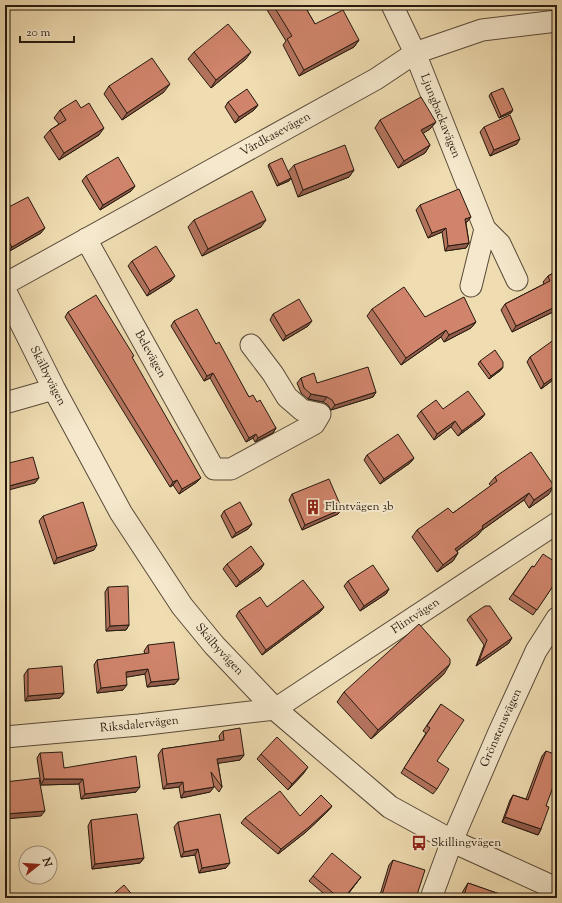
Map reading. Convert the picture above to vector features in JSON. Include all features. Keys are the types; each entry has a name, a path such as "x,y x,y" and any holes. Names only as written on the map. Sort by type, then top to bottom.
{"street":[{"name":"Ljungbackavägen","path":"392,5 415,53 476,233"},
{"name":"Vårdkasevägen","path":"5,284 376,78 415,53 482,30 557,21"},
{"path":"470,286 476,233 500,244 516,280"},
{"name":"Belevägen","path":"86,240 214,469 231,469 252,459 314,424 320,414 302,410 287,397 273,374 251,345"},
{"name":"Skälbyvägen","path":"5,291 54,389 121,513 182,606 214,645 274,709 390,807 452,841 557,889"},
{"path":"5,403 54,389"},
{"name":"Flintvägen","path":"274,709 557,523"},
{"name":"Grönstensvägen","path":"452,841 536,651 557,618"},
{"name":"Riksdalervägen","path":"5,737 139,725 274,709"},
{"path":"431,898 452,841"}],"building":[{"path":"273,5 304,5 315,24 343,10 359,40 304,70 287,39 292,36"},
{"path":"228,24 251,52 216,80 194,52"},
{"path":"152,58 170,84 127,113 109,86"},
{"path":"503,88 513,110 501,116 491,93"},
{"path":"247,89 258,105 239,117 228,102"},
{"path":"421,97 436,122 421,130 430,145 404,161 380,120"},
{"path":"76,100 81,108 89,103 104,128 64,153 50,130 66,120 60,110"},
{"path":"510,115 520,139 494,150 484,127"},
{"path":"345,145 354,170 303,190 294,165"},
{"path":"118,157 135,186 103,205 86,176"},
{"path":"282,158 291,178 279,184 269,164"},
{"path":"459,189 471,217 465,219 469,243 448,246 446,228 432,233 420,205"},
{"path":"252,191 266,220 208,249 194,220"},
{"path":"28,197 45,228 12,247 5,235 5,209"},
{"path":"156,246 175,276 150,291 132,261"},
{"path":"557,271 557,306 516,326 505,304 550,281 548,276"},
{"path":"404,287 425,317 464,297 476,322 449,335 446,330 406,358 372,309"},
{"path":"96,295 134,356 132,357 201,478 182,489 177,480 173,482 68,312"},
{"path":"299,299 312,321 286,336 273,314"},
{"path":"197,309 216,344 219,342 249,397 253,395 257,402 260,400 276,428 258,438 256,434 249,438 213,373 207,376 174,321"},
{"path":"555,339 557,341 557,375 544,384 530,357"},
{"path":"495,350 503,362 503,367 491,376 480,361"},
{"path":"368,367 376,392 335,405 332,400 327,397 311,394 304,388 301,378 314,373 317,383"},
{"path":"468,391 485,414 462,431 455,421 437,434 421,411 436,400 443,409"},
{"path":"398,434 414,458 384,479 367,455"},
{"path":"531,452 554,486 534,500 529,493 482,526 483,528 455,549 458,553 443,565 417,530 448,508 453,513 497,481 495,477"},
{"path":"33,457 39,478 5,487 5,464"},
{"name":"Flintvägen 3b","path":"329,479 342,509 305,525 292,494"},
{"path":"83,502 97,545 57,558 43,516"},
{"path":"240,502 252,524 236,533 224,511"},
{"path":"251,546 264,564 240,582 227,564"},
{"path":"543,554 557,563 557,580 537,610 513,594 532,566 534,567"},
{"path":"373,565 389,589 364,606 348,581"},
{"path":"303,580 324,607 266,650 239,611 260,597 267,607"},
{"path":"128,586 129,625 110,626 108,587"},
{"path":"485,606 490,606 512,638 479,661 487,640 470,616"},
{"path":"419,624 450,659 450,664 378,730 344,692"},
{"path":"174,642 179,679 151,682 148,669 126,672 127,685 101,688 97,660 149,653 148,645"},
{"path":"62,666 64,693 28,696 28,669"},
{"path":"441,704 464,720 437,761 449,769 437,789 404,768 430,728 427,726"},
{"path":"240,728 244,755 217,759 222,787 211,772 214,787 184,792 183,782 167,784 162,749 224,740 223,731"},
{"path":"277,737 308,767 292,784 261,754"},
{"path":"546,751 557,755 557,776 546,806 549,807 541,829 505,817 513,795 528,800"},
{"path":"62,752 64,768 136,756 140,787 85,794 83,779 44,779 40,753"},
{"path":"39,778 45,811 5,814 5,782"},
{"path":"280,791 300,816 321,795 332,806 309,827 281,849 245,818"},
{"path":"137,814 144,858 95,864 91,820"},
{"path":"220,814 230,863 202,868 198,849 184,852 178,822"},
{"path":"332,853 361,877 344,898 339,898 313,876"},
{"path":"393,860 425,870 416,898 381,898"},
{"path":"5,883 10,890 5,894"},
{"path":"468,883 511,898 463,898"},
{"path":"124,885 135,898 109,898"}],"place":[{"name":"Flintvägen 3b","path":"313,507"},
{"name":"Skillingvägen","path":"419,843"}]}
